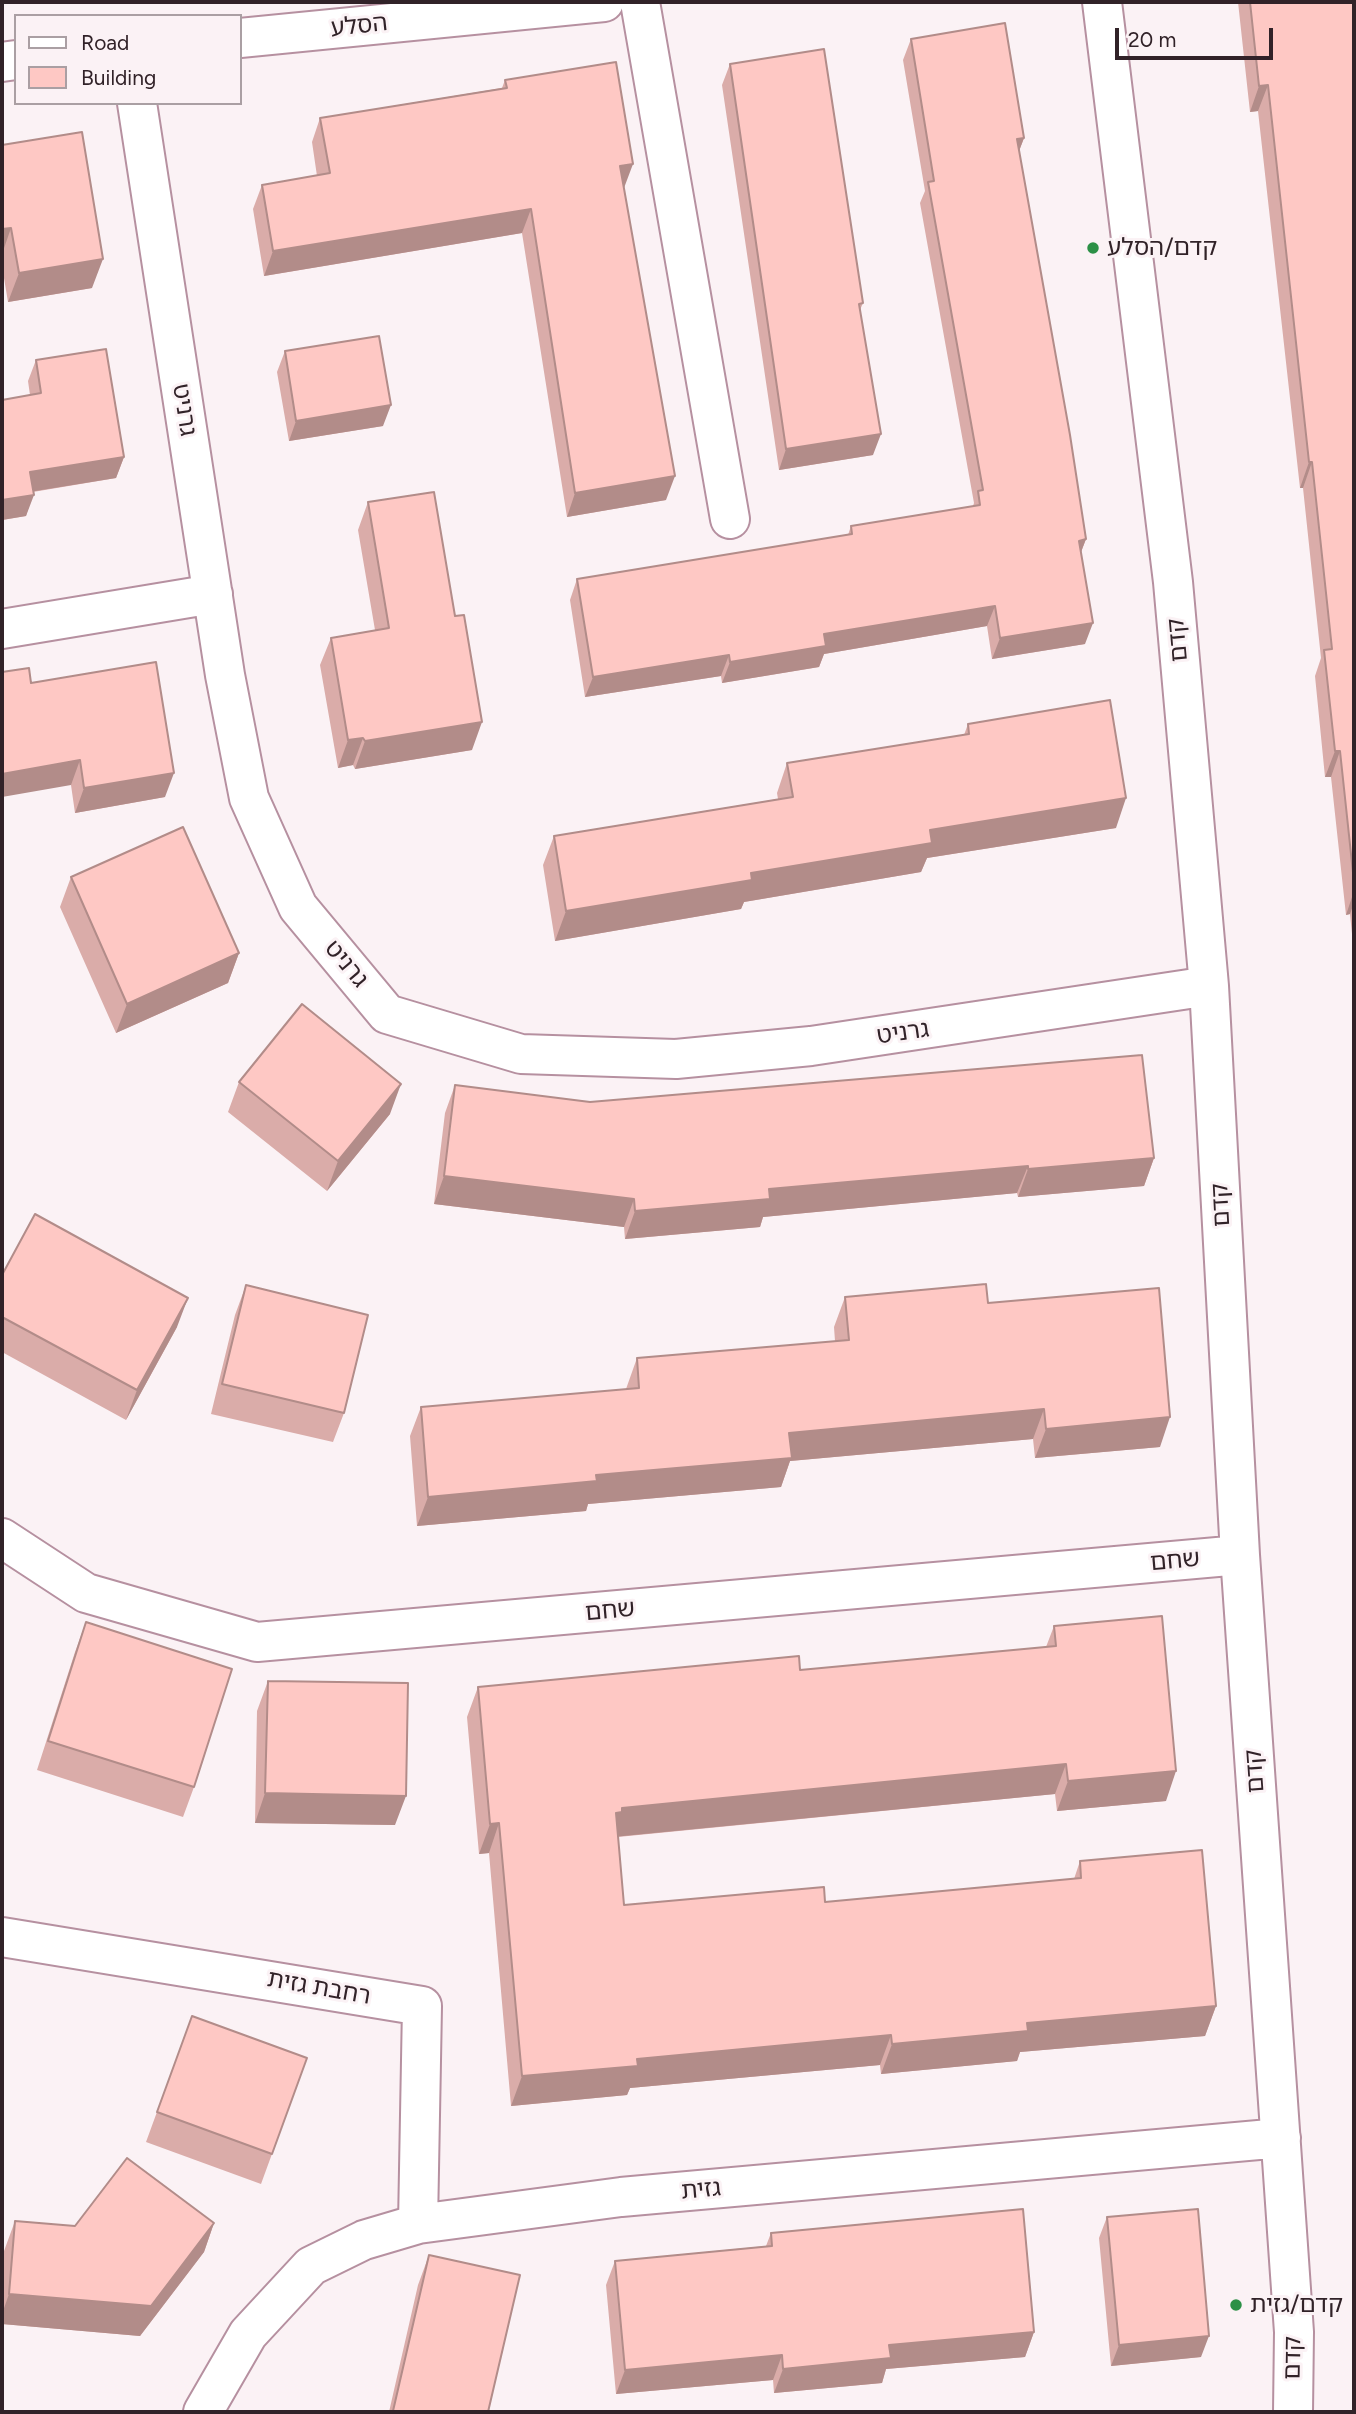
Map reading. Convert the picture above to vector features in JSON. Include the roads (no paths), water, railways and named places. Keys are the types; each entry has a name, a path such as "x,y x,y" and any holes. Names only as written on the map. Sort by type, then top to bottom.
{"street":[{"name":"הסלע","path":"242,38 604,2"},
{"path":"640,2 730,519"},
{"name":"קדם","path":"1102,2 1173,582 1209,986 1240,1555 1294,2332 1293,2412"},
{"name":"גרניט","path":"137,105 213,594 249,798 298,907 387,1014 521,1054 676,1059 811,1046 1209,986"},
{"path":"2,629 213,594"},
{"name":"שחם","path":"2,1538 86,1593 257,1642 1240,1555"},
{"name":"רחבת גזית","path":"2,1937 422,2006 418,2224"},
{"name":"גזית","path":"203,2412 248,2334 311,2266 364,2240 418,2224 621,2197 1281,2138"}],"place":[{"name":"קדם/הסלע","path":"1093,248"},
{"name":"קדם/גזית","path":"1236,2305"}]}
